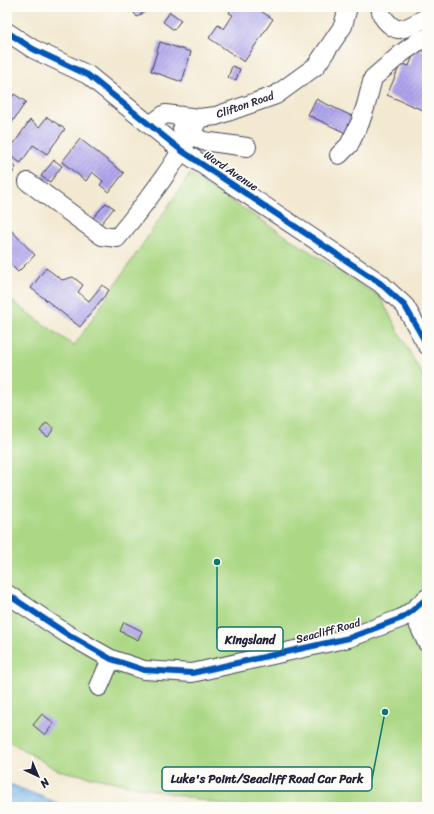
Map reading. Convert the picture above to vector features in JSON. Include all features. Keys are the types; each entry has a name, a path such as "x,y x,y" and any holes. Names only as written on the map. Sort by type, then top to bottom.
{"street":[{"name":"Clifton Road","path":"165,114 199,118 216,116 276,95 316,66 343,26 348,7"},
{"path":"380,7 382,18 394,28 400,30 427,17"},
{"name":"Ward Avenue","path":"7,32 32,49 88,75 182,151 380,283 405,306 427,345"},
{"path":"339,155 349,145 360,123 373,78 402,53 427,38"},
{"path":"150,125 165,114 182,129 204,141 247,147"},
{"path":"28,182 102,236 117,238 154,191 182,151 199,118"},
{"name":"Seacliff Road","path":"7,594 67,634 111,659 144,670 192,673 349,638 402,618 427,598"},
{"path":"412,611 427,643"},
{"path":"99,687 111,659"}],"green space":[{"path":"190,174 380,297 427,384 427,791 423,795 427,801 427,804 399,807 235,807 57,770 7,740 7,295 13,302 74,346"}],"water":[{"path":"7,783 68,807 7,807"}],"building":[{"path":"130,7 152,7 137,17"},
{"path":"232,7 255,7 273,19 244,62 209,38 218,25 224,29 233,15 229,13"},
{"path":"170,12 181,20 174,30 163,22"},
{"path":"160,42 191,52 182,82 151,71"},
{"path":"416,48 426,52 427,49 427,112 387,95 401,63 409,66"},
{"path":"232,66 240,69 236,80 228,78"},
{"path":"7,94 12,98 14,94 26,102 10,125 7,122"},
{"path":"316,99 358,119 350,135 308,115"},
{"path":"47,117 65,129 47,154 33,145 21,163 7,154 30,120 39,127"},
{"path":"80,139 124,173 109,192 100,185 103,181 92,172 86,181 62,162"},
{"path":"54,160 62,166 50,182 41,176"},
{"path":"7,161 16,167 11,176 7,173"},
{"path":"106,203 114,208 101,224 93,218"},
{"path":"7,226 35,255 18,272 7,261"},
{"path":"46,268 62,280 73,277 83,285 78,292 89,301 102,285 109,290 80,327 31,288"},
{"path":"427,406 427,418 422,409"},
{"path":"46,423 54,428 48,437 40,431"},
{"path":"124,622 142,631 138,640 120,631"},
{"path":"42,714 54,723 45,735 33,725"}],"cycle path":[{"path":"7,32 33,49 88,75 182,151 380,283 405,306 427,345"},
{"path":"7,594 67,634 111,659 144,670 192,673 349,638 402,618 427,598"}],"place":[{"name":"Kingsland","path":"217,562"},
{"name":"Luke's Point/Seacliff Road Car Park","path":"385,712"}]}
